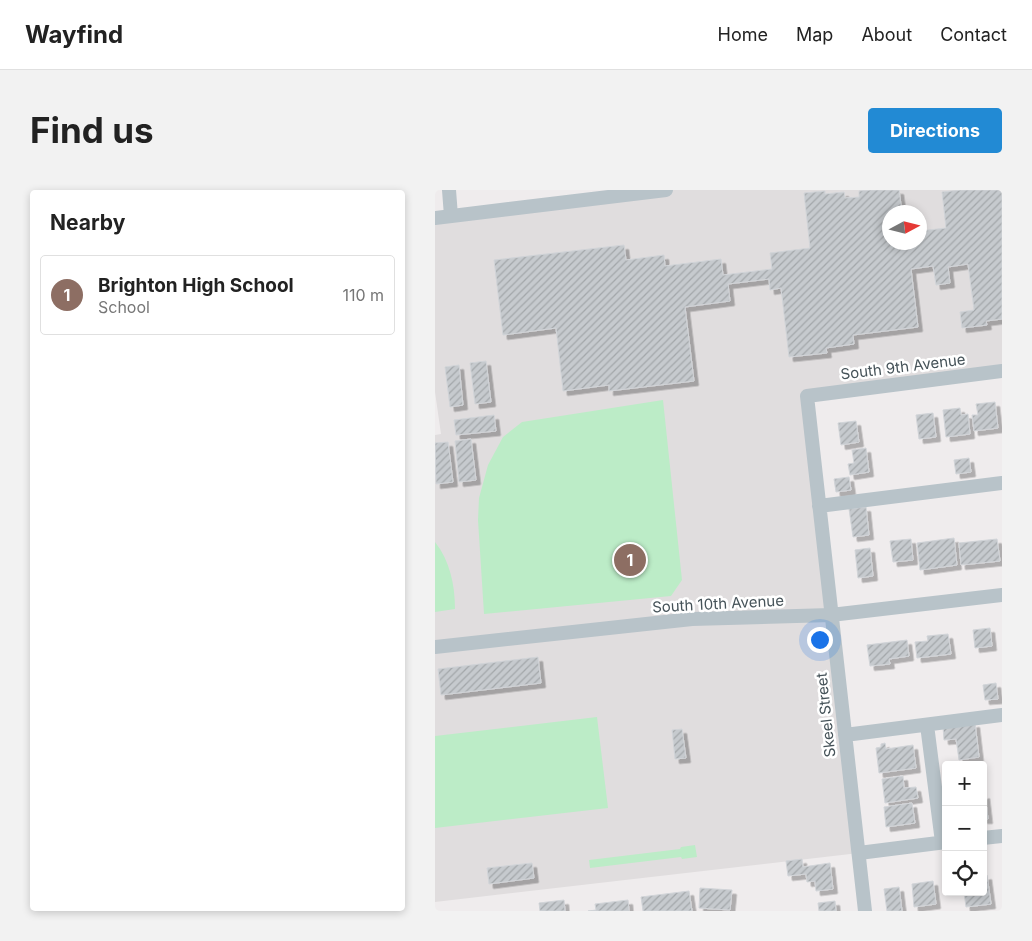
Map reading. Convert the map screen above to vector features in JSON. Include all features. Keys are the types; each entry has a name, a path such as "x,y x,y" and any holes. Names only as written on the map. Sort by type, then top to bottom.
{"street":[{"path":"449,190 451,216"},
{"path":"435,218 666,190"},
{"name":"South 9th Avenue","path":"807,396 1002,371"},
{"name":"Skeel Street","path":"807,396 865,911"},
{"path":"819,506 1002,483"},
{"name":"South 10th Avenue","path":"435,647 693,619 831,615 1002,595"},
{"path":"845,735 1002,715"},
{"path":"927,724 942,828"},
{"path":"987,838 1002,836"},
{"path":"859,853 942,842"}],"shaded area":[{"path":"666,190 1002,190 1002,371 808,396 859,853 435,902 435,435 441,434 435,392 435,218"}],"green space":[{"path":"663,400 682,580 671,596 484,614 478,520 479,498 488,465 503,437 522,422"},
{"path":"435,542 451,574 455,609 435,612"},
{"path":"597,717 608,808 435,828 435,736"},
{"path":"695,845 697,857 682,859 681,857 590,868 589,860 680,849 681,847"}],"building":[{"path":"899,190 901,205 882,205 882,250 927,250 927,230 946,228 942,192 1002,190 1002,319 986,321 987,325 962,328 960,312 974,310 968,264 948,267 950,283 936,285 933,266 911,269 918,327 853,335 854,344 826,348 827,353 789,357 781,288 770,290 769,279 728,284 730,301 685,307 694,381 609,391 609,385 563,391 556,328 503,335 494,260 624,245 626,260 664,255 665,266 721,259 723,275 772,269 770,253 810,248 804,193 825,191 825,194 844,192 845,198 859,197 859,191"},
{"path":"486,361 491,402 475,404 470,363"},
{"path":"459,365 463,405 450,407 445,367"},
{"path":"995,402 998,428 974,431 972,415 978,415 976,404"},
{"path":"960,408 961,415 968,414 970,434 946,437 943,410"},
{"path":"933,413 936,437 919,439 916,415"},
{"path":"494,415 496,431 456,435 454,420"},
{"path":"856,421 859,442 841,445 838,423"},
{"path":"471,439 476,480 459,482 455,441"},
{"path":"448,442 453,482 436,484 435,443"},
{"path":"866,448 869,472 850,475 848,464 854,463 852,450"},
{"path":"969,458 971,472 956,474 954,460"},
{"path":"849,477 851,490 836,492 834,479"},
{"path":"866,507 869,535 853,537 849,509"},
{"path":"954,538 957,565 920,570 917,543"},
{"path":"911,539 913,560 893,562 890,541"},
{"path":"997,539 1000,561 961,565 959,543"},
{"path":"870,548 873,576 858,578 855,550"},
{"path":"990,628 992,646 975,648 973,630"},
{"path":"948,634 951,654 917,658 915,642 928,641 927,636"},
{"path":"907,640 909,656 889,659 890,664 870,666 867,645"},
{"path":"538,657 541,683 441,695 438,669"},
{"path":"996,683 998,699 985,700 983,685"},
{"path":"975,723 979,757 959,760 956,739 944,740 943,727"},
{"path":"682,729 686,758 675,759 672,730"},
{"path":"885,743 886,749 913,745 916,768 879,773 876,748 881,747 881,744"},
{"path":"903,776 904,788 916,787 918,798 885,803 882,779"},
{"path":"912,803 915,823 886,827 884,807"},
{"path":"802,859 803,867 830,863 833,889 816,891 815,881 807,882 806,874 788,876 786,861"},
{"path":"532,863 534,878 489,884 487,868"},
{"path":"987,875 991,904 966,907 965,896 987,896"},
{"path":"933,881 936,904 914,907 912,884"},
{"path":"899,887 902,911 887,911 884,889"},
{"path":"700,888 732,890 730,910 699,908"},
{"path":"689,891 692,911 643,911 641,897"},
{"path":"564,900 565,911 540,911 539,903"},
{"path":"628,900 629,911 588,911 596,910 595,904"},
{"path":"835,901 836,911 819,911 818,903"}],"place":[{"name":"Brighton High School","path":"630,560"}]}
